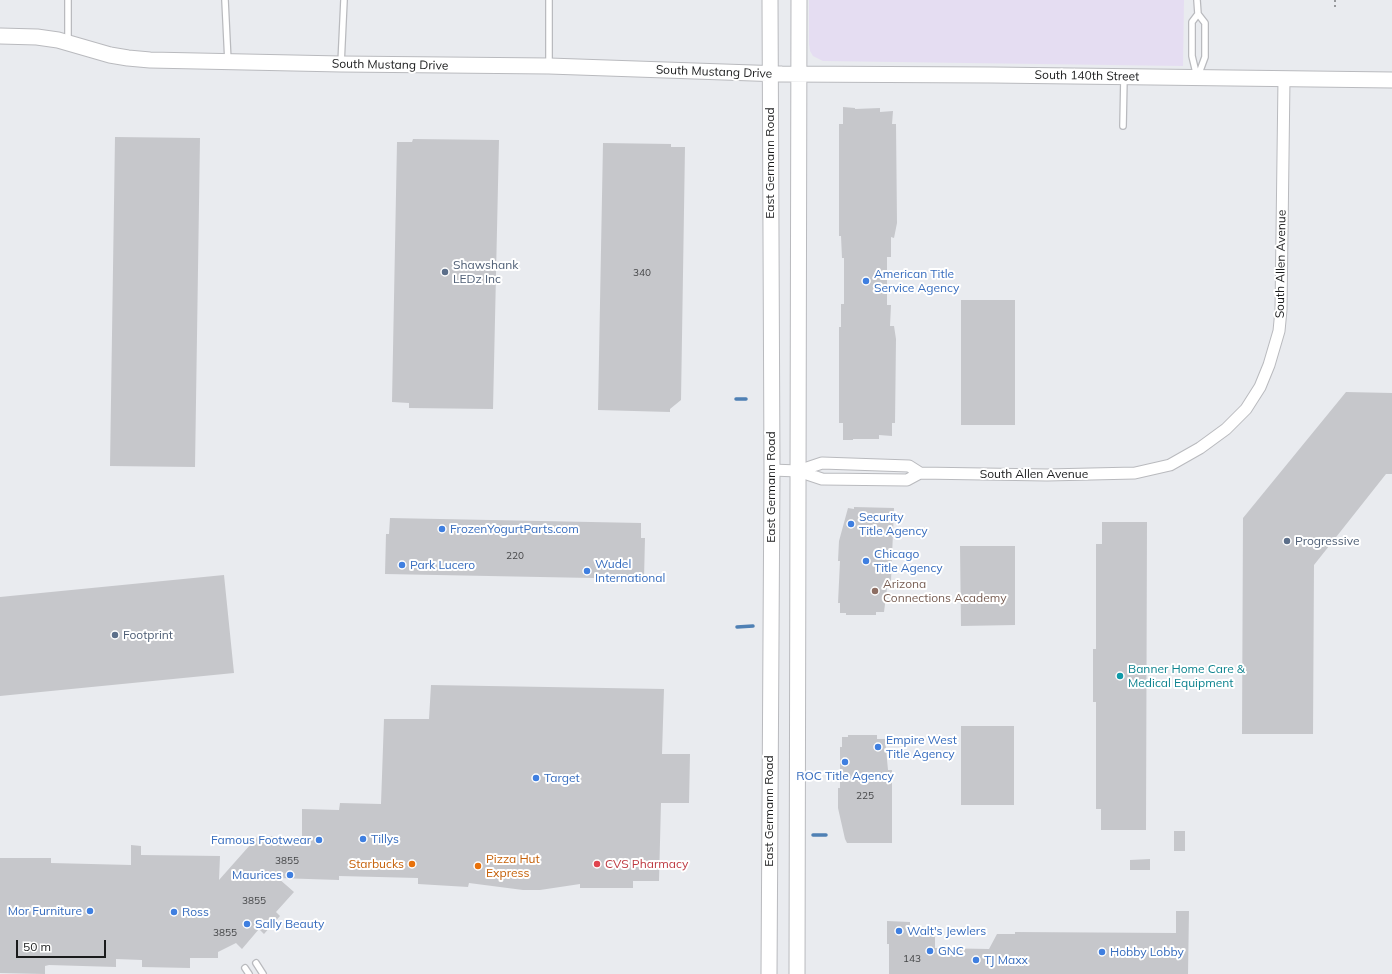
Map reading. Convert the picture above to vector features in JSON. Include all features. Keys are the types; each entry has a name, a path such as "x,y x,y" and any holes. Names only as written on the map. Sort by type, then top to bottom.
{"main road":[{"name":"East Germann Road","path":"768,974 776,74 770,0"},
{"path":"797,974 799,0"},
{"name":"South Mustang Drive","path":"0,36 36,36 68,42 110,55 128,58 228,62 549,66 776,74"},
{"name":"South 140th Street","path":"776,74 1124,76 1392,80"}],"street":[{"name":"South Allen Avenue","path":"772,470 798,471 822,479 907,480 920,473 1046,475 1120,474 1152,470 1170,465 1200,448 1226,429 1246,409 1260,387 1269,365 1278,331 1281,310 1284,79"},
{"name":"South Allen Avenue","path":"798,471 822,463 909,466 920,473"}],"lane":[{"path":"68,0 68,42"},
{"path":"225,0 228,62"},
{"path":"341,64 344,0"},
{"path":"549,0 549,66"},
{"path":"1197,0 1198,14 1205,23 1205,57 1198,77"},
{"path":"1198,14 1192,22 1192,56 1198,77"},
{"path":"1123,126 1124,76"},
{"path":"256,963 263,974"},
{"path":"245,968 249,974"}],"path":[{"path":"1335,0 1335,7"}],"shaded area":[{"path":"809,0 1184,0 1183,66 823,61 813,56 810,51"}],"building":[{"name":"American Title Service Agency","path":"843,107 855,109 880,108 880,112 893,111 892,124 896,124 897,223 894,238 891,237 891,257 887,257 887,305 891,305 890,326 894,326 896,339 895,423 892,423 892,436 879,435 879,439 843,440 843,423 839,423 839,327 841,327 841,304 844,304 844,258 842,258 841,236 839,236 839,124 843,124"},
{"path":"115,137 200,138 195,467 110,466"},
{"name":"Shawshank LEDz Inc","path":"413,139 499,140 493,409 409,408 409,403 392,402 397,142 412,142"},
{"path":"603,143 671,144 671,147 685,147 681,400 670,409 670,412 598,410"},
{"path":"961,300 1015,300 1015,425 961,425"},
{"name":"Progressive","path":"1346,392 1392,393 1392,474 1386,474 1314,565 1313,734 1242,734 1243,518"},
{"path":"854,507 894,508 891,581 888,580 884,612 876,612 876,615 846,615 846,613 840,613 840,603 838,603 840,561 838,561 839,541 848,508 854,509"},
{"path":"390,518 641,523 641,538 645,538 644,579 385,574 386,534 389,534"},
{"name":"Banner Home Care & Medical Equipment","path":"1102,522 1147,522 1146,830 1101,830 1101,809 1096,809 1096,702 1093,702 1093,649 1096,649 1096,544 1102,544"},
{"path":"960,546 1015,546 1015,625 961,626"},
{"name":"Footprint","path":"224,575 234,673 0,696 0,597"},
{"name":"Target","path":"431,685 664,689 662,754 690,754 689,803 661,803 659,881 633,881 633,888 580,888 580,884 540,890 523,890 469,883 468,887 418,884 418,878 339,876 339,880 278,878 294,892 276,912 280,916 264,934 259,929 242,949 236,943 218,952 218,958 190,958 190,968 142,967 142,960 116,959 116,967 49,965 45,966 45,974 0,973 0,858 51,858 51,863 131,865 131,845 141,846 141,855 220,856 219,880 258,836 302,837 302,809 339,810 340,803 381,804 384,719 429,719"},
{"path":"961,726 1014,726 1014,805 961,805"},
{"path":"848,735 877,735 877,739 885,739 888,770 892,770 892,843 847,843 845,839 838,808 838,788 840,788 840,747 842,747 842,737 848,737"},
{"path":"1174,831 1185,831 1185,851 1174,851"},
{"path":"1150,859 1150,870 1130,870 1130,860"},
{"name":"Hobby Lobby","path":"1176,911 1189,911 1188,974 889,974 887,921 910,922 910,930 935,930 935,948 989,949 997,934 1015,934 1015,932 1176,933"}],"waterway":[{"path":"736,399 746,399"},
{"path":"737,627 753,626"},
{"path":"813,835 826,835"}],"place":[{"name":"Shawshank LEDz Inc","path":"445,272"},
{"name":"American Title Service Agency","path":"866,281"},
{"name":"Security Title Agency","path":"851,524"},
{"name":"FrozenYogurtParts.com","path":"442,529"},
{"name":"Progressive","path":"1287,541"},
{"name":"Chicago Title Agency","path":"866,561"},
{"name":"Park Lucero","path":"402,565"},
{"name":"Wudel International","path":"587,571"},
{"name":"Arizona Connections Academy","path":"875,591"},
{"name":"Footprint","path":"115,635"},
{"name":"Banner Home Care & Medical Equipment","path":"1120,676"},
{"name":"Empire West Title Agency","path":"878,747"},
{"name":"ROC Title Agency","path":"845,762"},
{"name":"Target","path":"536,778"},
{"name":"Tillys","path":"363,839"},
{"name":"Famous Footwear","path":"319,840"},
{"name":"Starbucks","path":"412,864"},
{"name":"CVS Pharmacy","path":"597,864"},
{"name":"Pizza Hut Express","path":"478,866"},
{"name":"Maurices","path":"290,875"},
{"name":"Mor Furniture","path":"90,911"},
{"name":"Ross","path":"174,912"},
{"name":"Sally Beauty","path":"247,924"},
{"name":"Walt's Jewlers","path":"899,931"},
{"name":"GNC","path":"930,951"},
{"name":"Hobby Lobby","path":"1102,952"},
{"name":"TJ Maxx","path":"976,960"}]}
